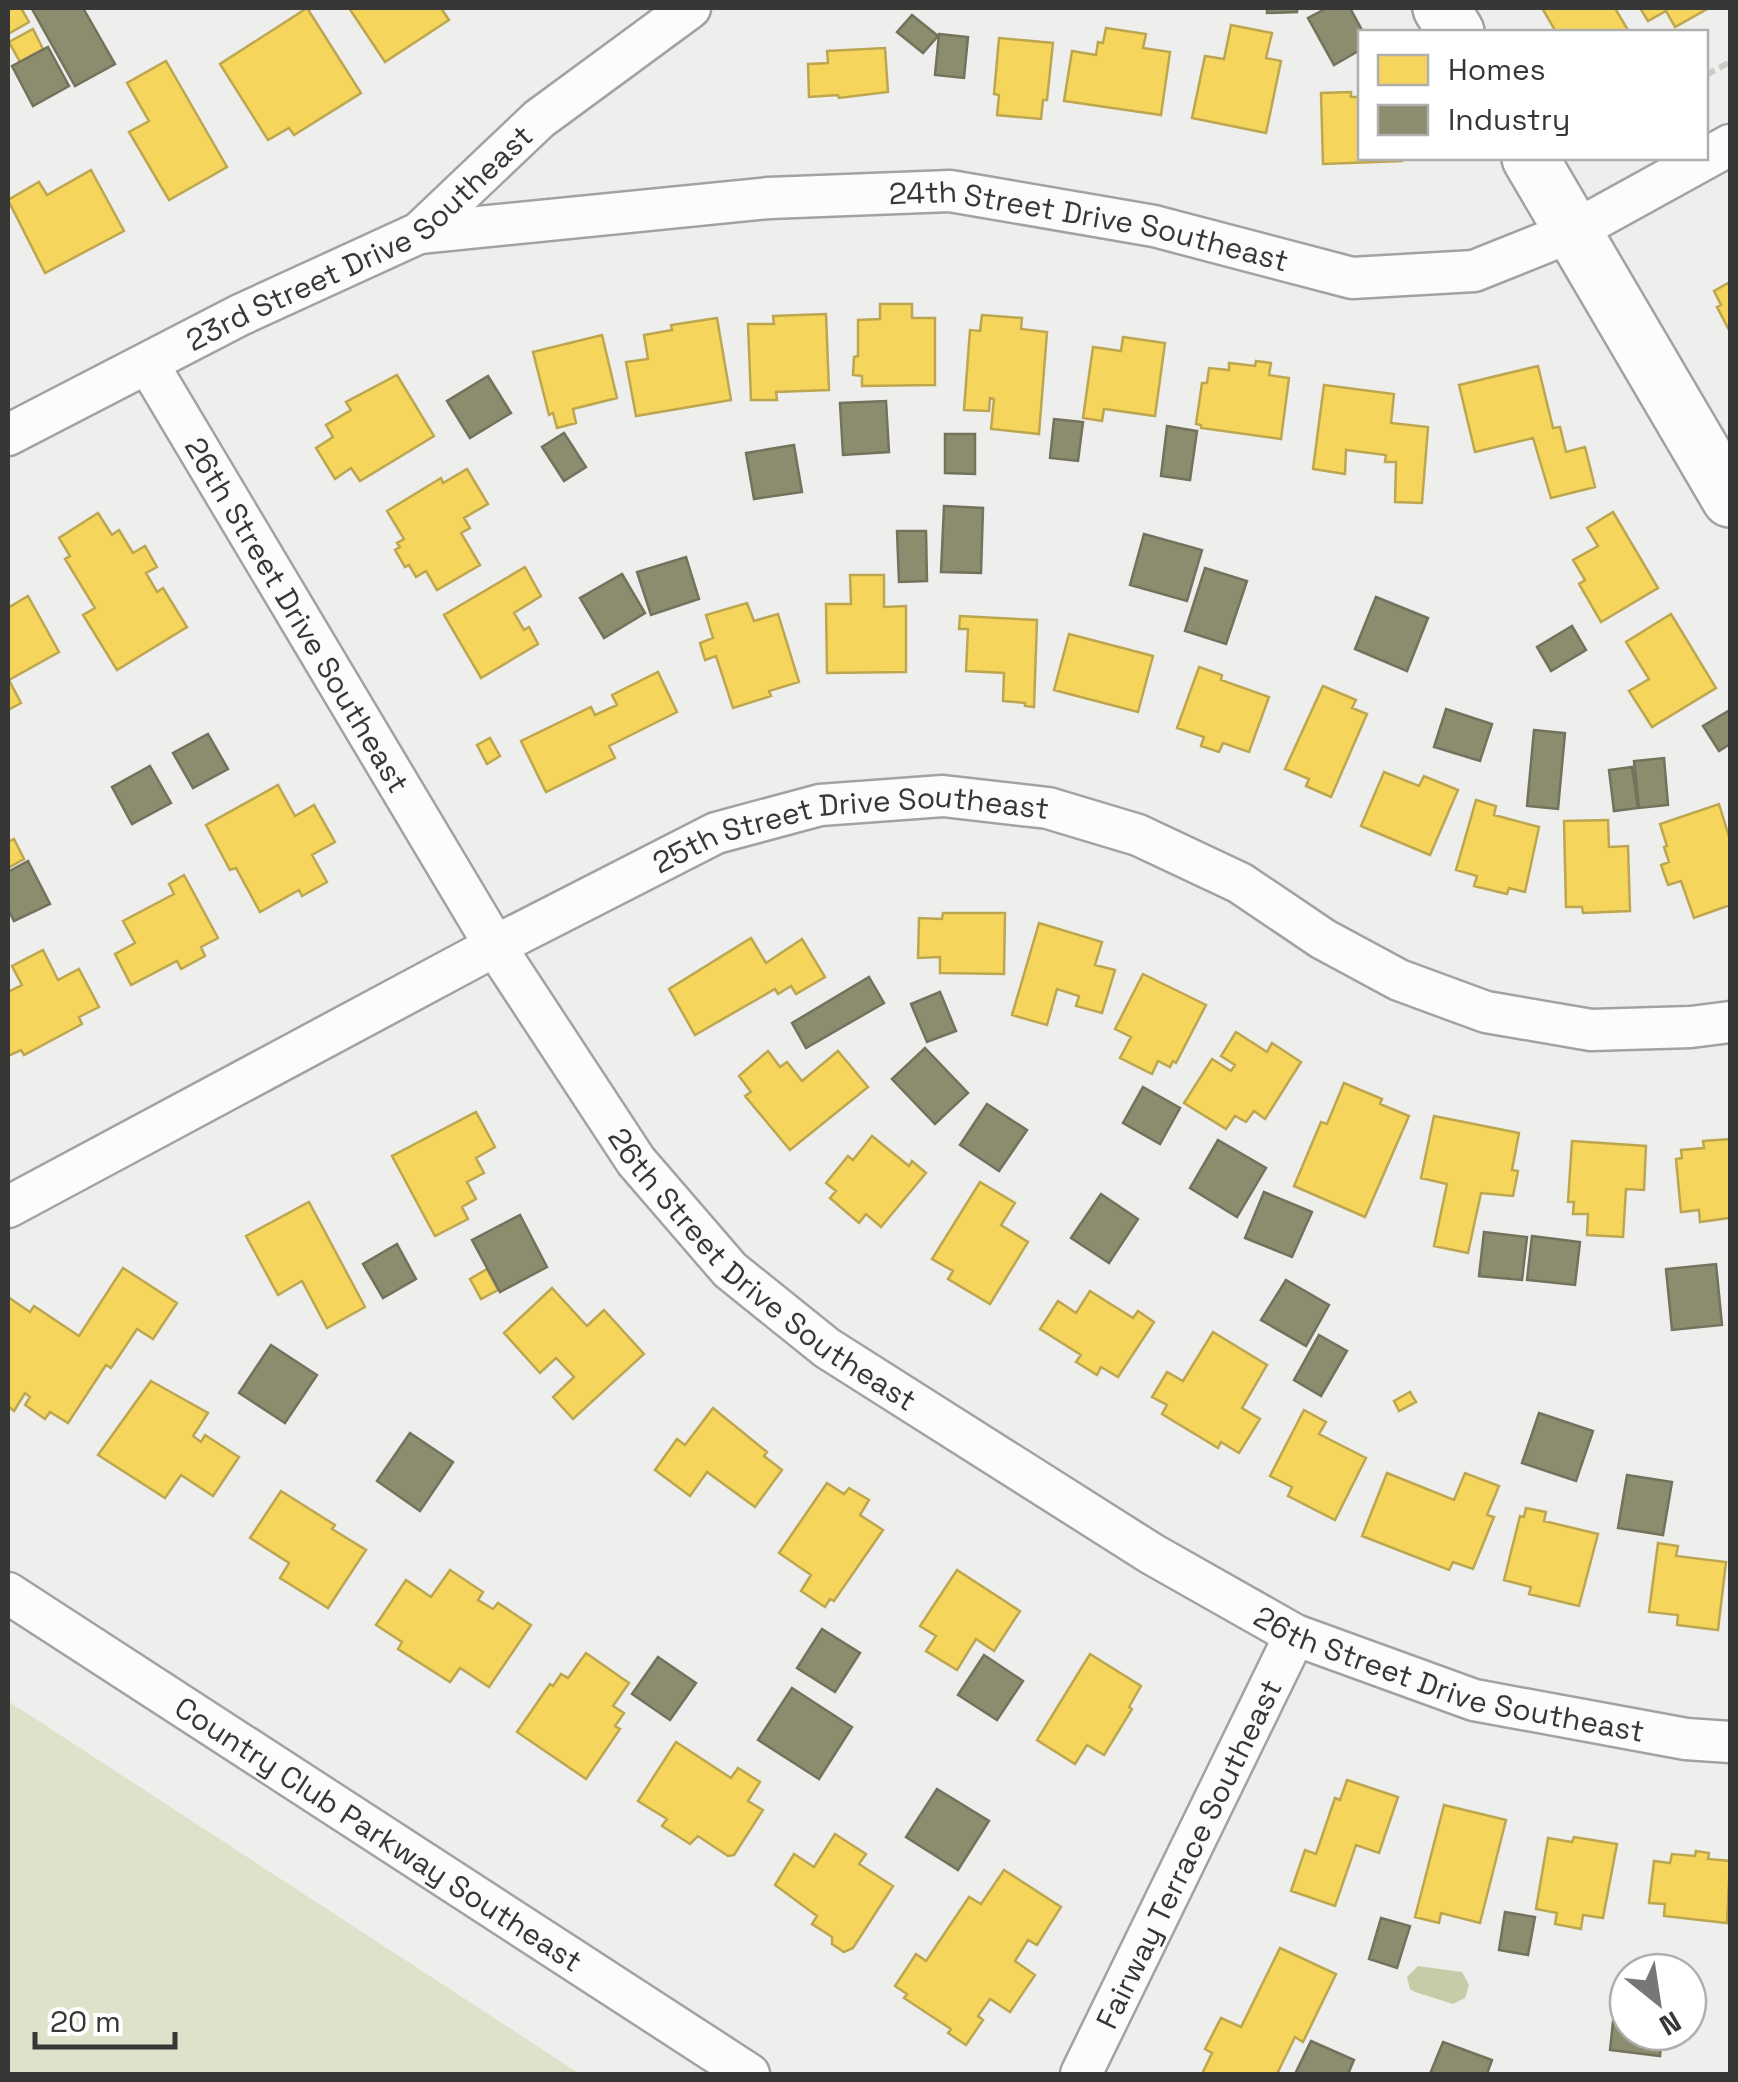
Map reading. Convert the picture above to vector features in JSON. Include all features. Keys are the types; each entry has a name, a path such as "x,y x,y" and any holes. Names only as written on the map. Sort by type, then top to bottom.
{"street":[{"name":"23rd Street Drive Southeast","path":"8,435 240,315 419,233 539,119 690,8"},
{"path":"1441,8 1455,30"},
{"name":"24th Street Drive Southeast","path":"1708,157 1730,145"},
{"path":"1531,160 1730,499"},
{"name":"24th Street Drive Southeast","path":"419,233 769,198 950,191 1154,226 1352,278 1474,270 1574,231 1703,160"},
{"name":"26th Street Drive Southeast","path":"148,364 495,946 636,1161 730,1270 827,1348 1152,1554 1294,1635 1474,1700 1686,1739 1730,1742"},
{"name":"25th Street Drive Southeast","path":"8,1206 495,946 716,833 820,805 943,796 1048,808 1138,834 1240,883 1324,939 1399,980 1486,1012 1591,1030 1691,1028 1730,1022"},
{"name":"Country Club Parkway Southeast","path":"8,1593 749,2074"},
{"name":"Fairway Terrace Southeast","path":"1081,2074 1294,1635"}],"path":[{"path":"1708,74 1730,62"}],"shaded area":[{"path":"8,1701 580,2074 8,2074"},
{"path":"1418,1966 1462,1972 1469,1985 1465,1998 1453,2004 1410,1989 1407,1977"}],"building: Homes":[{"path":"8,8 21,8 29,22 8,34"},
{"path":"307,8 361,93 294,135 289,128 268,140 220,64"},
{"path":"349,8 441,8 449,20 385,62"},
{"path":"1542,8 1615,8 1628,30 1555,30"},
{"path":"1640,8 1709,8 1675,27 1666,11 1648,21"},
{"path":"1231,25 1272,33 1266,58 1281,61 1266,133 1192,118 1205,56 1224,59"},
{"path":"1106,28 1146,34 1143,48 1170,52 1161,115 1064,101 1072,51 1096,55"},
{"path":"33,29 43,49 20,62 9,42"},
{"path":"999,38 1053,43 1041,119 997,115 999,95 994,94"},
{"path":"885,48 888,92 809,97 808,64 828,63 827,51"},
{"path":"166,61 227,167 169,200 129,132 149,121 127,83"},
{"path":"1351,92 1351,97 1358,97 1358,160 1402,161 1323,164 1321,93"},
{"path":"91,170 124,231 45,273 8,200 39,182 47,195"},
{"path":"1730,282 1730,332 1717,307 1721,305 1714,291"},
{"path":"880,304 912,304 912,318 935,318 935,385 862,386 862,376 853,375 854,357 858,356 858,320 880,319"},
{"path":"826,314 829,390 776,392 777,400 751,400 748,324 774,324 773,316"},
{"path":"982,315 1022,318 1021,329 1047,332 1039,434 991,429 994,399 990,398 989,411 964,410 970,330 980,331"},
{"path":"717,318 731,400 636,416 626,362 648,359 644,335 672,330 671,325"},
{"path":"602,335 617,398 573,409 576,423 557,428 553,413 549,415 533,352"},
{"path":"1123,337 1165,343 1155,416 1104,409 1102,421 1083,418 1093,347 1121,351"},
{"path":"1256,361 1271,363 1269,375 1289,378 1281,439 1201,428 1196,424 1202,383 1207,383 1209,368 1229,370 1229,363 1255,366"},
{"path":"1538,366 1553,428 1560,427 1566,452 1585,447 1595,487 1551,498 1533,438 1475,452 1459,385"},
{"path":"397,375 434,436 360,481 351,468 335,479 316,448 333,437 326,425 351,410 346,402"},
{"path":"1324,385 1394,394 1391,423 1428,427 1422,503 1395,502 1396,462 1385,462 1386,455 1346,450 1345,474 1313,469"},
{"path":"467,469 488,504 464,518 470,528 461,533 480,565 437,590 426,571 416,577 409,565 405,567 395,550 404,539 387,511 441,478 443,483"},
{"path":"1613,512 1658,588 1601,622 1579,584 1585,580 1573,560 1598,546 1587,528"},
{"path":"98,513 112,535 119,530 133,553 145,546 157,567 146,573 157,592 163,588 187,627 117,670 83,615 95,608 65,559 70,556 59,538"},
{"path":"525,567 541,596 514,613 524,630 529,627 538,644 481,678 444,615"},
{"path":"850,575 884,575 884,607 906,606 906,672 827,673 826,604 851,604"},
{"path":"28,596 59,652 9,680 21,703 8,710 8,608"},
{"path":"747,603 754,621 778,614 799,682 733,708 716,656 705,660 700,643 713,638 706,615"},
{"path":"1671,614 1716,688 1652,727 1629,691 1649,679 1626,642"},
{"path":"960,616 1037,620 1034,707 1003,701 1004,673 966,671 968,629 959,629"},
{"path":"1069,634 1153,656 1138,712 1054,690"},
{"path":"1199,667 1222,675 1221,680 1269,697 1249,752 1223,743 1219,752 1201,746 1204,737 1177,728"},
{"path":"658,672 677,712 609,746 615,758 546,792 521,741 591,707 595,715 617,705 612,695"},
{"path":"1323,686 1356,700 1352,708 1367,714 1331,797 1306,786 1309,779 1285,769"},
{"path":"490,738 500,756 487,764 477,745"},
{"path":"1384,772 1419,786 1424,776 1458,790 1430,855 1361,826"},
{"path":"278,785 295,816 314,805 335,842 312,855 327,882 302,896 299,890 260,912 236,868 230,870 206,825"},
{"path":"1476,800 1496,806 1494,815 1539,827 1525,892 1509,888 1507,894 1474,886 1477,876 1456,870"},
{"path":"1719,804 1730,840 1730,905 1694,918 1681,881 1668,885 1661,865 1669,862 1660,824"},
{"path":"1608,820 1609,847 1628,846 1630,911 1583,913 1582,907 1566,907 1564,821"},
{"path":"14,839 24,859 8,868 8,842"},
{"path":"184,875 218,938 201,947 205,956 181,969 177,961 131,985 115,954 135,943 123,921 174,894 169,884"},
{"path":"943,913 1005,913 1004,974 940,973 940,957 918,958 919,918 942,919"},
{"path":"1039,923 1102,942 1095,965 1115,970 1102,1013 1076,1006 1079,996 1057,989 1047,1025 1012,1015"},
{"path":"751,938 766,963 802,939 825,977 796,994 791,986 778,994 775,989 695,1035 669,989"},
{"path":"43,950 58,980 79,969 99,1007 79,1017 82,1024 24,1055 21,1050 8,1056 8,992 22,985 12,966"},
{"path":"1143,974 1206,1005 1176,1063 1173,1061 1170,1067 1158,1061 1152,1074 1120,1058 1131,1037 1115,1029"},
{"path":"1236,1032 1267,1052 1272,1043 1301,1062 1265,1119 1254,1111 1246,1122 1235,1116 1226,1129 1184,1103 1212,1059 1231,1071 1235,1065 1221,1056"},
{"path":"768,1051 780,1067 787,1062 802,1081 838,1051 868,1087 790,1150 745,1096 751,1092 739,1076"},
{"path":"1344,1083 1409,1116 1365,1217 1294,1186 1321,1122 1327,1124"},
{"path":"476,1112 495,1147 476,1158 484,1173 467,1182 476,1199 462,1207 468,1219 435,1236 392,1156"},
{"path":"1434,1116 1519,1133 1512,1170 1518,1171 1513,1196 1481,1193 1468,1253 1434,1246 1447,1184 1421,1178"},
{"path":"872,1136 909,1166 912,1161 926,1173 881,1227 866,1214 859,1223 830,1198 836,1191 826,1183 848,1156 853,1160"},
{"path":"1730,1139 1730,1229 1729,1218 1700,1222 1699,1210 1681,1212 1676,1159 1682,1158 1681,1150 1704,1148 1703,1141"},
{"path":"1572,1141 1646,1146 1644,1190 1626,1189 1623,1237 1587,1235 1588,1214 1573,1214 1574,1202 1568,1202"},
{"path":"980,1182 1015,1203 1001,1225 1028,1242 990,1304 948,1279 953,1271 932,1259"},
{"path":"309,1202 365,1307 327,1328 302,1281 278,1295 246,1236"},
{"path":"123,1268 177,1303 153,1339 137,1329 111,1368 106,1365 68,1423 50,1412 45,1419 25,1405 30,1397 25,1393 14,1411 8,1406 8,1297 30,1312 34,1306 79,1336"},
{"path":"487,1269 498,1290 481,1299 470,1279"},
{"path":"552,1288 587,1326 604,1310 644,1354 573,1419 553,1397 574,1377 556,1358 540,1373 504,1333"},
{"path":"1090,1291 1133,1318 1138,1311 1154,1322 1118,1377 1101,1367 1097,1375 1076,1362 1081,1355 1040,1329 1058,1301 1076,1313"},
{"path":"1213,1332 1267,1365 1242,1408 1260,1419 1239,1453 1221,1442 1218,1448 1162,1414 1167,1405 1152,1397 1167,1372 1183,1381"},
{"path":"151,1381 208,1413 193,1436 201,1442 205,1435 239,1457 213,1496 181,1475 165,1498 98,1455"},
{"path":"1410,1392 1416,1402 1399,1411 1394,1401"},
{"path":"713,1408 767,1452 764,1456 782,1470 755,1507 707,1472 690,1496 655,1470 677,1439 685,1445"},
{"path":"1304,1410 1326,1422 1319,1434 1366,1458 1335,1520 1288,1496 1292,1487 1270,1476"},
{"path":"1387,1473 1454,1500 1465,1473 1499,1486 1487,1515 1494,1517 1473,1569 1453,1562 1449,1570 1362,1536"},
{"path":"827,1483 844,1494 849,1488 869,1500 860,1515 883,1530 834,1601 830,1599 825,1607 801,1591 811,1575 779,1553"},
{"path":"281,1491 366,1550 328,1608 280,1578 289,1563 250,1538"},
{"path":"1526,1508 1546,1512 1544,1521 1598,1534 1579,1606 1529,1594 1531,1587 1504,1580 1520,1516 1524,1517"},
{"path":"1658,1543 1678,1546 1676,1556 1726,1562 1718,1630 1677,1625 1678,1615 1649,1612"},
{"path":"450,1570 483,1592 478,1600 493,1609 498,1603 531,1625 489,1687 460,1668 450,1682 398,1649 402,1642 376,1625 406,1580 431,1597"},
{"path":"957,1570 1020,1611 994,1651 976,1639 957,1670 926,1651 936,1636 920,1626"},
{"path":"586,1653 629,1683 613,1706 624,1713 615,1726 620,1729 586,1779 517,1732 550,1684 553,1686 561,1674 568,1678"},
{"path":"1090,1654 1141,1686 1104,1755 1087,1745 1075,1764 1037,1740"},
{"path":"676,1742 731,1778 738,1768 760,1782 748,1801 763,1810 734,1855 728,1856 698,1836 690,1844 662,1826 667,1819 638,1801"},
{"path":"1347,1780 1398,1797 1379,1853 1356,1845 1335,1906 1291,1891 1305,1850 1316,1854 1335,1798 1340,1800"},
{"path":"1444,1805 1506,1820 1480,1923 1441,1913 1439,1923 1415,1917"},
{"path":"835,1834 866,1854 859,1864 893,1886 853,1948 844,1952 832,1944 832,1937 812,1924 817,1916 775,1885 794,1854 814,1867"},
{"path":"1574,1837 1617,1844 1603,1918 1583,1915 1581,1929 1555,1924 1557,1913 1536,1909 1548,1838 1572,1842"},
{"path":"1696,1851 1709,1853 1708,1859 1730,1861 1727,1923 1664,1916 1665,1904 1649,1903 1654,1861 1670,1863 1672,1854 1695,1856"},
{"path":"1004,1870 1061,1907 1037,1945 1028,1940 1015,1961 1035,1975 1010,2012 990,1999 978,2016 983,2020 966,2045 948,2033 951,2029 904,1998 907,1994 895,1986 916,1954 926,1961 969,1897 981,1904"},
{"path":"1280,1948 1336,1974 1303,2042 1295,2037 1277,2074 1202,2074 1212,2053 1205,2049 1221,2018 1241,2027"}],"building: Industry":[{"path":"83,8 115,64 75,86 32,9"},
{"path":"1267,8 1297,8 1297,12 1267,13"},
{"path":"1327,8 1350,8 1362,30 1358,30 1358,51 1334,65 1308,18"},
{"path":"912,15 938,36 923,53 897,32"},
{"path":"939,34 968,37 964,78 935,75"},
{"path":"48,47 69,86 33,106 12,66"},
{"path":"488,376 511,413 470,438 447,401"},
{"path":"886,401 889,452 843,455 840,403"},
{"path":"1054,419 1083,422 1078,461 1050,458"},
{"path":"1167,426 1197,431 1190,480 1161,476"},
{"path":"564,433 586,467 564,481 542,447"},
{"path":"945,434 975,434 975,474 945,473"},
{"path":"794,445 802,492 754,499 746,453"},
{"path":"944,506 983,508 981,573 941,572"},
{"path":"897,531 926,531 927,581 899,582"},
{"path":"1144,534 1202,550 1187,601 1130,585"},
{"path":"686,557 699,599 651,615 637,572"},
{"path":"1205,568 1247,581 1226,644 1185,631"},
{"path":"622,574 645,613 604,638 580,598"},
{"path":"1376,597 1428,618 1407,671 1355,649"},
{"path":"1572,626 1586,650 1551,671 1537,647"},
{"path":"1446,709 1492,724 1480,761 1434,747"},
{"path":"1730,710 1730,744 1719,751 1703,726"},
{"path":"1534,730 1565,733 1558,809 1527,806"},
{"path":"208,734 228,769 193,788 173,753"},
{"path":"1664,758 1668,805 1639,808 1634,761"},
{"path":"150,766 171,803 132,824 112,787"},
{"path":"1632,767 1638,808 1614,811 1609,770"},
{"path":"28,861 50,904 14,921 8,909 8,872"},
{"path":"869,977 884,1003 806,1048 792,1023"},
{"path":"940,992 956,1031 927,1042 911,1004"},
{"path":"925,1048 968,1093 935,1124 892,1079"},
{"path":"1143,1087 1180,1108 1160,1144 1123,1123"},
{"path":"987,1104 1027,1130 999,1171 960,1145"},
{"path":"1218,1140 1266,1168 1237,1217 1190,1188"},
{"path":"1264,1192 1312,1212 1292,1257 1245,1238"},
{"path":"1101,1194 1138,1219 1109,1263 1071,1238"},
{"path":"520,1215 547,1267 500,1292 472,1240"},
{"path":"1484,1232 1527,1237 1522,1280 1479,1276"},
{"path":"1532,1236 1580,1242 1575,1285 1527,1280"},
{"path":"397,1244 416,1279 383,1298 363,1264"},
{"path":"1716,1264 1722,1325 1672,1330 1666,1269"},
{"path":"1286,1280 1329,1305 1306,1346 1261,1320"},
{"path":"1319,1335 1347,1351 1321,1396 1294,1380"},
{"path":"271,1345 317,1375 285,1423 239,1393"},
{"path":"1539,1413 1593,1431 1576,1481 1522,1463"},
{"path":"410,1433 453,1462 420,1511 377,1481"},
{"path":"1627,1475 1672,1482 1663,1535 1618,1528"},
{"path":"822,1629 860,1653 835,1692 797,1668"},
{"path":"984,1655 1023,1681 997,1720 958,1695"},
{"path":"658,1657 696,1683 670,1720 632,1694"},
{"path":"792,1688 852,1727 819,1779 758,1740"},
{"path":"937,1789 989,1821 958,1870 906,1837"},
{"path":"1505,1912 1535,1917 1528,1955 1499,1950"},
{"path":"1381,1918 1410,1926 1397,1968 1369,1959"},
{"path":"1311,2041 1354,2060 1348,2074 1295,2074"},
{"path":"1443,2042 1492,2060 1487,2074 1430,2074"},
{"path":"1627,2052 1660,2052 1660,2056"}]}
